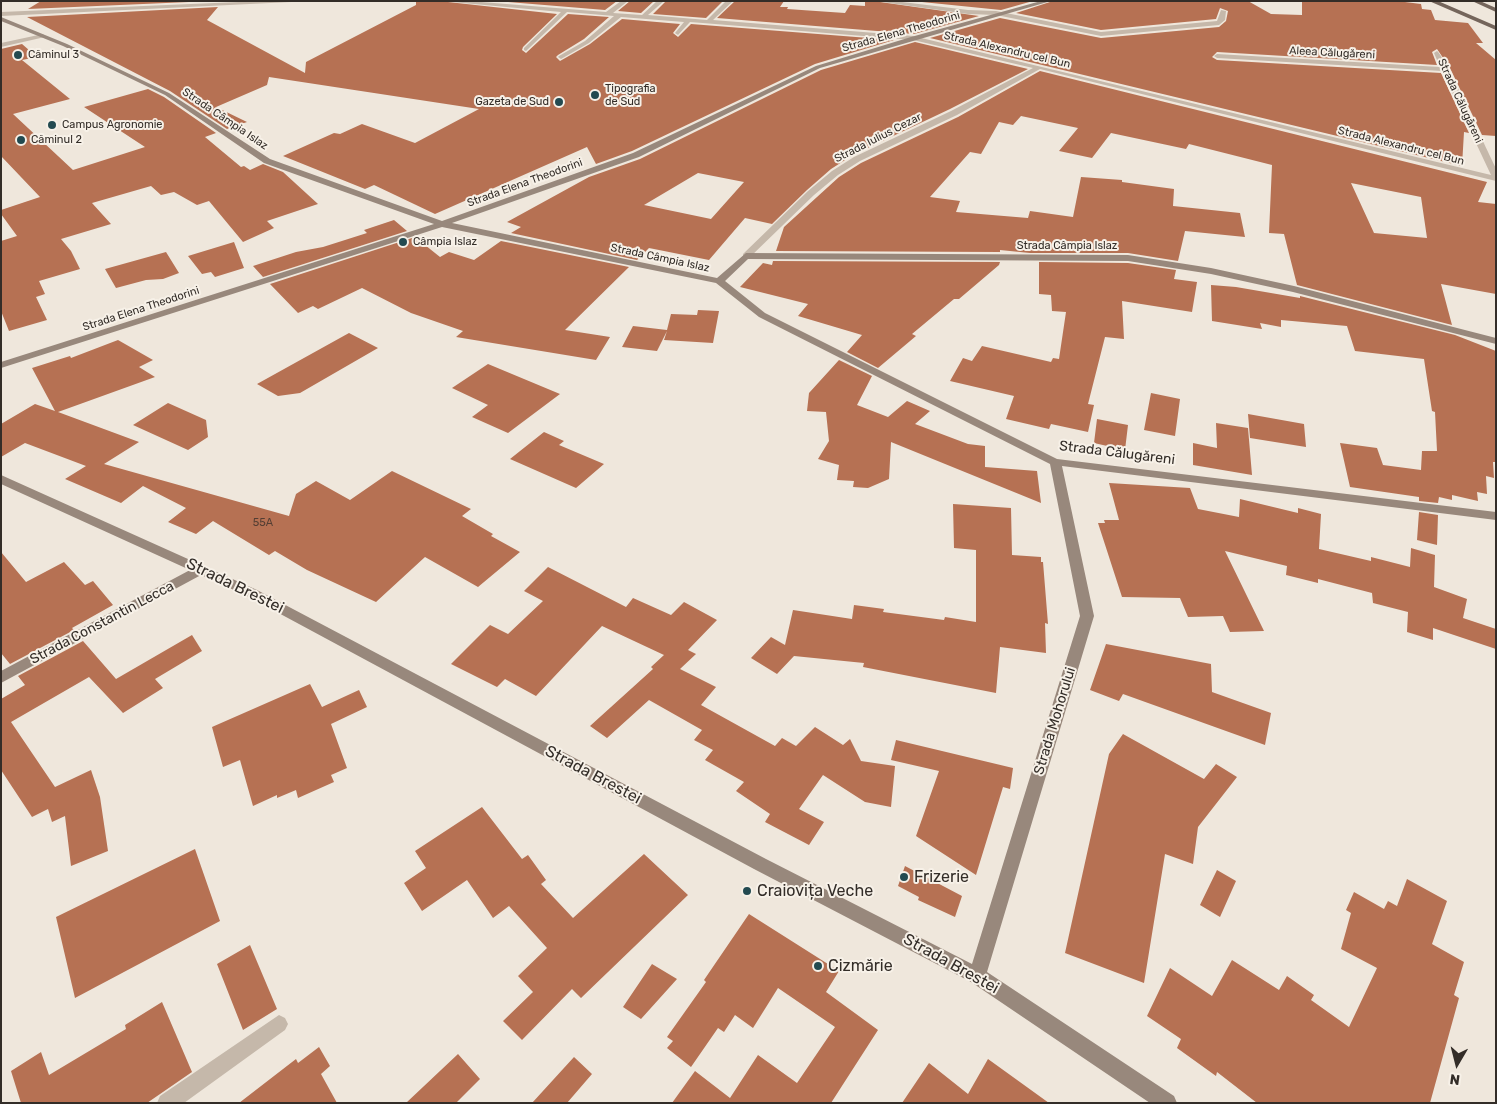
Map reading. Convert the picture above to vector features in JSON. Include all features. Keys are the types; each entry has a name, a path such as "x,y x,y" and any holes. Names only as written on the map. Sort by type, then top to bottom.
{"main road":[{"path":"1432,1 1496,28"},
{"path":"1475,1 1496,10"}],"street":[{"path":"1,14 309,1"},
{"name":"Strada Alexandru cel Bun","path":"444,1 688,22 913,38 1496,178"},
{"path":"607,14 625,1"},
{"path":"642,18 661,1"},
{"path":"707,23 730,1"},
{"path":"878,1 1005,14 1101,34 1219,23 1222,20 1223,11"},
{"name":"Strada Elena Theodorini","path":"1,365 442,224 636,155 818,67 913,38 1048,1"},
{"path":"526,49 565,11"},
{"path":"561,57 587,42 619,15"},
{"name":"Strada Câmpia Islaz","path":"1,19 43,36 168,94 267,161 442,224 719,281 746,256 1128,258 1211,271 1285,287 1496,341"},
{"path":"678,33 688,22"},
{"path":"1,45 43,36"},
{"name":"Strada Călugăreni","path":"1437,52 1496,178"},
{"name":"Aleea Călugăreni","path":"1217,56 1446,69"},
{"name":"Strada Iulius Cezar","path":"746,256 835,173 857,159 954,113 1039,67"},
{"name":"Strada Călugăreni","path":"719,281 762,316 1055,462 1496,516"},
{"name":"Strada Mohorului","path":"977,976 1087,616 1055,462"},
{"name":"Strada Brestei","path":"1,479 261,597 760,864 977,976 1167,1103"},
{"name":"Strada Constantin Lecca","path":"1,678 202,569"},
{"path":"167,1103 279,1024"}],"building":[{"path":"41,1 212,1 28,9"},
{"path":"416,1 439,1 557,14 523,47 522,50 526,53 568,14 609,17 584,39 558,55 556,57 560,61 590,44 622,19 680,24 673,33 678,37 691,24 894,40 815,64 632,151 596,164 587,147 435,214 374,185 365,189 283,156 334,133 340,134 362,124 415,143 479,109 269,77 267,85 216,107 247,122 227,129 170,91 27,17 218,7 207,20 305,73 306,62 416,5"},
{"path":"496,1 617,1 605,10"},
{"path":"630,1 654,1 641,13 618,11"},
{"path":"666,1 723,1 706,18 653,14"},
{"path":"735,1 784,1 780,7 788,7 787,9 845,13 850,5 865,6 865,1 873,1 979,16 914,34 717,18"},
{"path":"912,1 1033,1 1001,10"},
{"path":"1053,1 1248,1 1271,14 1302,15 1302,1 1397,1 1421,4 1422,9 1431,10 1435,20 1468,23 1483,43 1476,43 1496,60 1496,136 1482,135 1450,68 1437,49 1432,52 1437,65 1217,52 1212,57 1217,60 1441,73 1469,133 1464,132 1462,166 930,38 1000,18 1101,38 1219,27 1226,21 1228,11 1220,8 1216,19 1101,30 1016,13"},
{"path":"915,42 1028,69 853,155 831,169 772,224 745,218 709,260 649,248 637,260 511,233 521,227 507,222 589,177 640,159 821,70","holes":["698,173 744,182 711,219 644,205"]},
{"path":"22,44 37,57 22,60 70,99 13,114 73,170 145,147 84,107 148,89 164,97 216,133 205,137 241,167 244,166 250,170 263,164 283,172 318,204 267,221 274,228 243,242 209,201 197,205 174,192 161,195 151,186 92,203 111,224 61,239 71,251 80,269 39,281 45,294 36,297 47,320 9,331 1,311 1,241 17,236 1,214 1,210 40,197 1,156 1,49"},
{"path":"1040,71 1487,182 1478,202 1496,204 1496,294 1441,284 1452,325 1297,285 1284,234 1269,233 1272,165 1189,144 1186,149 1111,133 1092,158 1059,151 1078,128 1021,116 1013,125 999,122 981,154 970,152 930,197 960,201 956,212 1028,218 1030,211 1073,217 1081,177 1122,180 1122,182 1174,189 1173,206 1240,213 1245,237 1185,231 1178,261 1128,253 1030,253 1000,250 1000,252 776,251 784,227 839,177 861,163 958,117","holes":["1351,183 1421,197 1427,238 1374,233"]},
{"path":"394,220 407,231 263,277 253,266 367,233 364,230"},
{"path":"415,237 440,257 449,252 474,260 501,241 629,267 565,330 610,337 596,360 456,337 463,331 411,313 362,288 318,309 313,306 298,313 270,284"},
{"path":"234,242 244,268 215,277 211,272 202,274 188,256"},
{"path":"166,252 179,273 163,279 146,280 116,288 105,269"},
{"path":"773,261 1000,262 999,265 959,299 954,299 912,334 916,336 878,368 847,352 862,335 798,316 808,304 740,287 763,263 772,265"},
{"path":"1039,262 1128,263 1176,270 1174,279 1197,282 1192,312 1122,301 1124,339 1105,337 1088,404 1094,405 1088,432 1051,424 1049,429 1006,419 1014,396 950,381 963,358 972,361 982,346 1051,362 1053,358 1059,359 1066,312 1052,311 1051,295 1039,294"},
{"path":"1211,285 1236,287 1300,298 1300,296 1455,335 1496,351 1496,462 1493,462 1494,478 1486,476 1487,494 1477,492 1478,501 1452,495 1452,500 1439,497 1438,503 1419,501 1419,497 1350,487 1340,443 1377,448 1383,465 1421,470 1422,451 1437,451 1435,412 1432,411 1424,359 1355,351 1347,326 1281,320 1281,327 1260,323 1262,329 1212,321"},
{"path":"698,310 719,311 713,343 664,340 667,331 657,351 622,347 633,326 667,330 671,314 697,315"},
{"path":"349,333 378,348 300,393 278,396 257,384"},
{"path":"118,340 153,360 139,367 155,377 58,412 139,442 104,464 289,516 296,494 316,481 350,500 392,471 471,509 462,516 493,534 491,536 520,552 478,587 425,557 376,602 307,570 275,551 269,555 213,521 196,534 168,522 186,508 143,486 121,503 65,479 86,466 25,443 1,457 1,424 35,404 55,411 32,368 70,356 71,358"},
{"path":"839,360 872,376 857,405 888,417 907,401 930,411 915,424 968,444 985,446 985,467 1037,471 1041,503 891,442 889,479 868,488 853,487 854,481 837,480 839,465 818,459 829,441 826,412 807,411 809,393"},
{"path":"488,364 560,394 508,433 472,417 488,405 452,388"},
{"path":"1151,393 1180,399 1175,436 1144,430"},
{"path":"168,403 206,420 208,437 188,450 133,425"},
{"path":"1248,414 1304,424 1306,447 1250,438"},
{"path":"1097,419 1128,425 1125,450 1094,443"},
{"path":"1216,423 1248,428 1252,475 1193,465 1193,443 1217,448"},
{"path":"544,432 564,441 559,445 604,464 576,488 510,459"},
{"path":"1109,483 1190,488 1198,509 1239,517 1240,499 1298,513 1298,508 1321,514 1319,549 1371,561 1371,557 1410,567 1411,548 1435,555 1434,587 1467,599 1463,618 1496,629 1496,649 1433,628 1433,640 1407,632 1408,612 1373,603 1372,593 1318,579 1318,583 1286,575 1287,566 1225,551 1264,631 1230,632 1223,616 1188,617 1180,598 1122,597 1098,523 1105,523 1104,520 1119,520"},
{"path":"953,504 1011,508 1012,555 1041,557 1041,562 1043,562 1048,624 1045,623 1046,653 1000,647 996,693 863,667 864,663 794,656 777,674 751,658 771,637 785,645 793,610 852,619 854,605 884,609 883,612 944,620 945,617 976,622 976,550 954,548"},
{"path":"1419,512 1438,515 1437,545 1417,540"},
{"path":"1,552 26,582 64,562 85,585 93,581 113,605 72,628 74,630 10,664 1,653"},
{"path":"548,567 626,607 633,598 671,615 684,602 717,620 688,650 696,654 680,669 716,687 701,705 775,746 782,738 796,746 815,727 843,745 850,739 861,761 895,766 891,807 865,802 823,775 799,809 824,822 809,845 765,822 770,814 736,791 744,782 705,760 713,750 694,740 702,730 649,700 607,738 590,726 653,669 651,667 664,655 602,626 536,696 505,679 497,687 451,664 490,625 508,634 543,601 524,591"},
{"path":"192,635 202,651 155,679 163,688 123,713 89,677 11,722 55,787 91,770 100,797 108,851 71,866 65,816 52,822 48,809 32,817 1,770 1,699 25,685 18,676 83,641 116,679"},
{"path":"1106,644 1211,664 1212,692 1271,713 1265,745 1123,694 1119,701 1090,690"},
{"path":"310,684 322,707 359,690 367,707 331,724 347,768 331,775 334,782 298,798 296,790 277,798 277,795 253,806 240,760 223,767 212,727"},
{"path":"1123,734 1204,779 1216,764 1237,777 1198,827 1193,864 1165,854 1144,983 1065,953 1109,754"},
{"path":"896,740 1013,768 1010,789 1003,787 976,875 916,836 939,771 891,760"},
{"path":"482,807 522,859 528,855 546,880 541,884 573,918 644,854 688,895 581,998 572,989 522,1040 503,1021 533,992 518,976 547,948 509,906 493,918 467,880 422,911 404,883 426,868 415,851"},
{"path":"195,849 220,921 75,998 56,917"},
{"path":"905,866 962,896 955,917 918,900 919,897 898,886"},
{"path":"1217,870 1236,881 1220,917 1200,905"},
{"path":"1407,879 1447,901 1432,944 1464,962 1454,995 1459,998 1430,1103 1257,1103 1217,1072 1216,1076 1177,1048 1181,1039 1147,1016 1170,968 1212,996 1232,960 1279,990 1287,976 1314,995 1311,1000 1349,1027 1377,968 1341,949 1351,913 1346,910 1354,892 1384,909 1388,901 1397,906"},
{"path":"749,914 839,971 826,992 878,1030 831,1103 672,1103 695,1071 730,1098 758,1055 797,1083 835,1027 778,988 753,1028 735,1015 724,1032 718,1028 691,1067 667,1048 673,1041 667,1037 706,982 704,980"},
{"path":"250,945 277,1009 243,1030 217,964"},
{"path":"652,964 677,979 641,1019 623,1007"},
{"path":"162,1002 192,1072 147,1103 21,1103 11,1071 41,1052 49,1075 126,1029 125,1025"},
{"path":"319,1047 330,1066 321,1074 337,1103 239,1103 296,1059 298,1063"},
{"path":"458,1054 480,1079 456,1103 406,1103"},
{"path":"574,1057 592,1074 567,1103 532,1103"},
{"path":"988,1059 1049,1103 902,1103 929,1063 968,1094"}],"place":[{"name":"Căminul 3","path":"18,55"},
{"name":"Tipografia de Sud","path":"595,95"},
{"name":"Gazeta de Sud","path":"559,102"},
{"name":"Campus Agronomie","path":"52,125"},
{"name":"Căminul 2","path":"21,140"},
{"name":"Câmpia Islaz","path":"403,242"},
{"name":"Frizerie","path":"904,877"},
{"name":"Craiovița Veche","path":"747,891"},
{"name":"Cizmărie","path":"818,966"}]}
